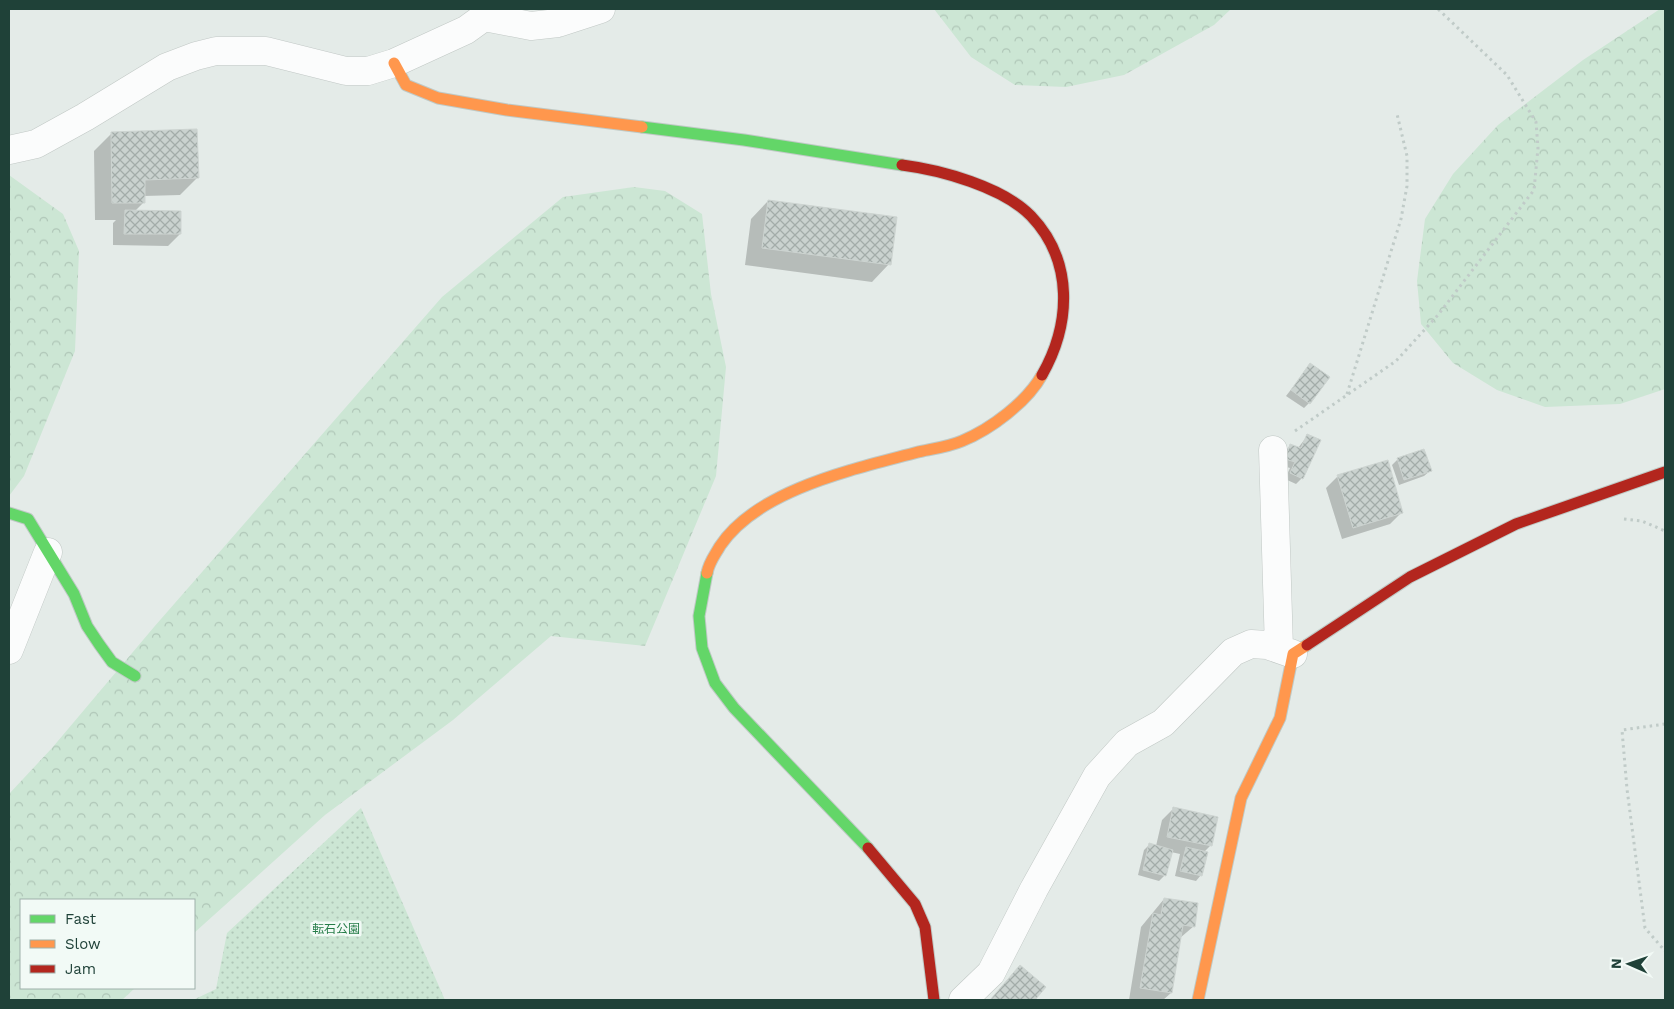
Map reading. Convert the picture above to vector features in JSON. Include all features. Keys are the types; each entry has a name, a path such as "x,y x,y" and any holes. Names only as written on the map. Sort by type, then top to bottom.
{"street":[{"path":"9,150 36,144 85,118 167,67 216,51 266,51 346,71 368,71 394,63 466,30 486,13 531,26 558,23 601,9"},
{"path":"394,63 406,85 438,98 507,110 744,140 857,160 920,167 956,175 1010,200 1031,216 1054,249 1064,282 1064,313 1058,340 1049,362 1035,387 1006,415 962,441 838,473 761,506 729,533 709,564 699,616 702,648 715,683 734,708 852,829 915,904 926,927 934,1000"},
{"path":"1198,1000 1241,798 1280,718 1286,652 1273,450"},
{"path":"963,1000 991,973 1034,889 1097,776 1127,743 1163,723 1232,652 1251,644 1286,652 1410,577 1516,524 1665,472"},
{"path":"9,513 28,520 74,594 87,626 107,655 112,662 136,676"},
{"path":"9,650 48,552"}],"path":[{"path":"1273,450 1293,432 1396,360 1432,322 1534,190 1538,148 1536,122 1507,75 1438,9"},
{"path":"1347,394 1401,219 1407,186 1408,156 1397,114"},
{"path":"1665,724 1622,730 1627,789 1645,928 1665,951"}],"green space":[{"path":"934,9 1231,9 1214,25 1124,75 1066,87 1015,85 971,57"},
{"path":"1660,9 1665,9 1665,389 1620,404 1545,407 1497,390 1453,363 1421,324 1417,281 1425,219 1453,174 1498,125 1583,60"},
{"path":"9,175 63,214 79,251 75,351 24,476 9,496"},
{"path":"634,187 665,191 702,214 711,294 726,367 716,476 645,646 551,636 453,720 325,815 195,932 195,899 20,899 20,989 134,989 122,1000 9,1000 9,794 52,748 154,627 442,297 563,197"},
{"name":"転石公園","path":"361,808 445,1000 193,1000 216,989 227,933"}],"building":[{"path":"197,129 199,178 145,180 145,203 112,203 111,132"},
{"path":"768,200 897,217 891,265 762,248"},
{"path":"125,210 181,211 181,234 124,234"},
{"path":"1310,363 1330,377 1310,404 1291,390"},
{"path":"1307,434 1321,440 1303,479 1290,473 1295,462 1285,459 1290,444 1301,448"},
{"path":"1424,449 1432,471 1404,480 1397,458"},
{"path":"1388,460 1403,513 1353,528 1337,475"},
{"path":"1173,807 1218,817 1212,846 1167,837"},
{"path":"1149,843 1173,850 1166,876 1143,870"},
{"path":"1186,847 1208,852 1202,876 1180,871"},
{"path":"1164,898 1198,903 1195,927 1183,925 1172,993 1140,988 1153,913 1161,915"},
{"path":"1020,965 1046,987 1035,1000 990,1000"}],"traffic: fast":[{"path":"642,127 744,140 902,165"},
{"path":"9,513 28,519 74,594 87,626 99,644 112,662 135,676"},
{"path":"707,573 699,616 702,648 715,683 734,708 868,848"}],"traffic: slow":[{"path":"394,63 406,85 438,98 507,110 642,127"},
{"path":"707,573 720,546 737,526 758,510 783,496 838,474 951,445 973,436 996,422 1018,405 1042,375"},
{"path":"1198,1000 1241,798 1280,718 1293,654 1307,645"}],"traffic: jam":[{"path":"902,165 953,176 1005,196 1031,216 1045,234 1055,253 1064,293 1059,335 1042,375"},
{"path":"1307,645 1410,577 1516,524 1665,472"},
{"path":"868,848 915,904 925,927 934,1000"}]}
